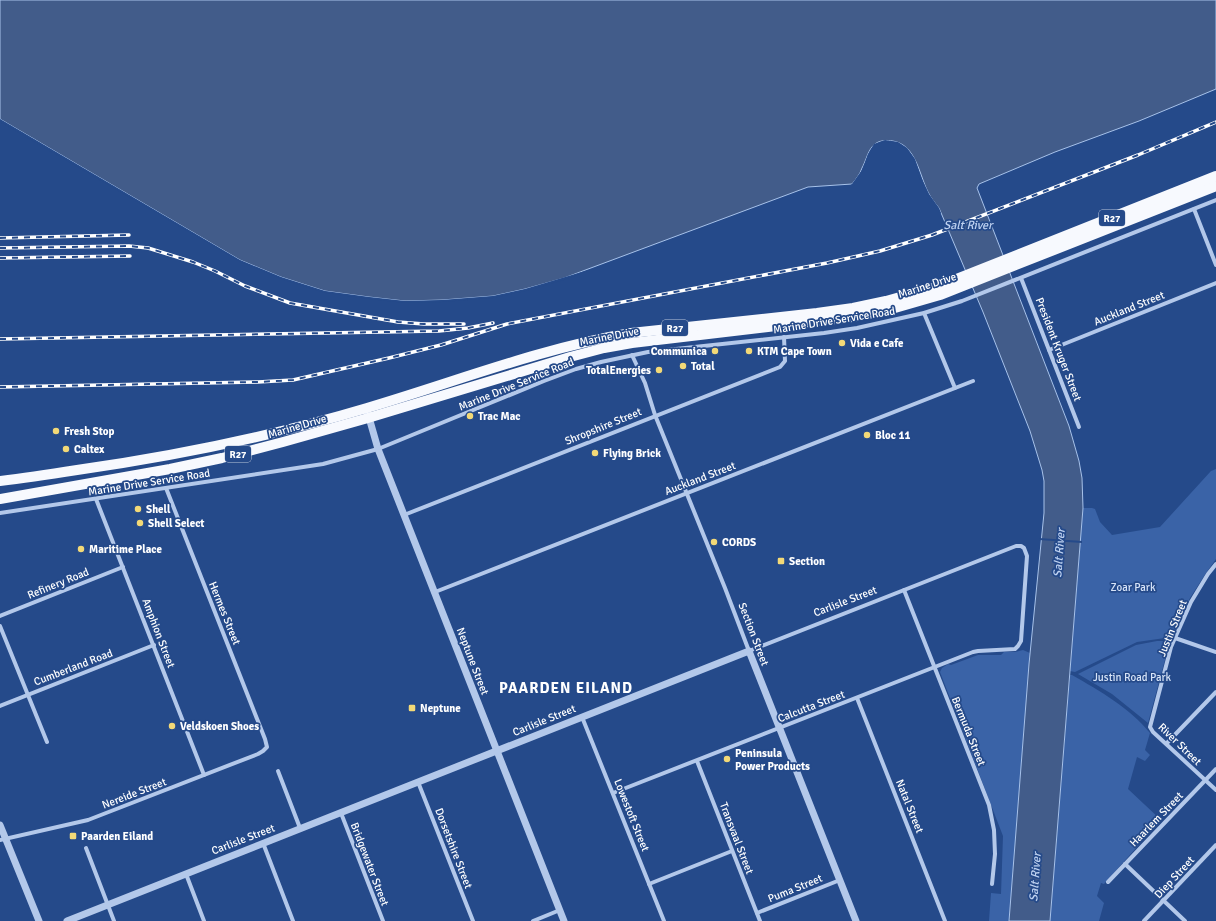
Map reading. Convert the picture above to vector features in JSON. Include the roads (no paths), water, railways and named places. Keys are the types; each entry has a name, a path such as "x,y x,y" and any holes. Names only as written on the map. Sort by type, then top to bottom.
{"main road":[{"name":"Marine Drive","path":"0,499 128,477 192,464 283,442 529,358 600,338 631,333 853,308 956,284 1216,176"},
{"name":"Marine Drive","path":"1009,263 1216,186"},
{"name":"Marine Drive","path":"0,481 170,455 368,413"}],"street":[{"name":"Marine Drive Service Road","path":"0,513 323,464 378,449 576,369 632,355 857,328 924,313 962,301 1216,200"},
{"path":"1194,209 1216,265"},
{"name":"President Kruger Street","path":"1021,278 1080,427"},
{"name":"Auckland Street","path":"1049,350 1216,284"},
{"path":"924,313 955,388"},
{"name":"Shropshire Street","path":"404,515 780,367 785,361 784,337"},
{"name":"Section Street","path":"632,355 645,383 655,415 856,921"},
{"name":"Auckland Street","path":"435,592 973,381"},
{"name":"Neptune Street","path":"368,413 378,449 564,921"},
{"name":"Hermes Street","path":"166,488 267,745"},
{"name":"Amphion Street","path":"96,499 204,775"},
{"name":"Carlisle Street","path":"67,921 108,906 186,873 341,813 582,716 1018,546 1023,547 1026,550 1027,556 1021,640 1017,648"},
{"name":"Justin Street","path":"1150,727 1171,647 1191,602 1216,564"},
{"name":"Refinery Road","path":"0,616 123,567"},
{"name":"Bermuda Street","path":"904,590 989,804 994,830 995,854 992,884"},
{"path":"0,626 47,742"},
{"path":"1175,638 1216,652"},
{"name":"Cumberland Road","path":"0,706 154,645"},
{"name":"Calcutta Street","path":"613,793 978,651 1014,650 1017,648"},
{"path":"1167,743 1216,692"},
{"name":"Natal Street","path":"857,698 945,921"},
{"name":"Lowestoft Street","path":"582,716 664,921"},
{"name":"River Street","path":"1150,727 1153,732 1167,743 1216,790"},
{"name":"Nereide Street","path":"3,840 88,820 258,754 263,751 267,745"},
{"name":"Transvaal Street","path":"697,761 760,921"},
{"name":"Haarlem Street","path":"1108,882 1216,769"},
{"path":"278,771 300,828"},
{"name":"Dorsetshire Street","path":"418,782 473,921"},
{"name":"Bridgewater Street","path":"341,813 383,921"},
{"path":"0,825 3,840 39,921"},
{"path":"263,843 293,921"},
{"name":"Diep Street","path":"1144,921 1216,846"},
{"path":"86,848 114,921"},
{"path":"650,884 732,851"},
{"path":"1125,864 1185,921"},
{"path":"186,873 204,921"},
{"name":"Puma Street","path":"757,913 840,880"},
{"path":"533,921 560,910"}],"water":[{"name":"Salt River","path":"0,0 1216,0 1216,89 1139,121 1055,152 979,184 977,188 1069,426 1079,461 1082,478 1083,508 1050,921 1009,921 1029,664 1044,513 1044,481 1042,470 1030,431 983,312 939,208 929,194 916,161 907,148 893,141 886,140 879,142 873,146 867,155 860,172 852,184 808,187 564,278 525,289 493,296 405,301 325,291 281,277 240,260 0,119"}],"railway":[{"path":"0,387 293,380 441,345 507,324 827,263 880,251 932,235 1138,155 1216,122"},
{"path":"0,238 129,235"},
{"path":"0,248 129,246 148,248 193,262 245,286 290,303 398,322 424,324 464,324"},
{"path":"0,258 130,256"},
{"path":"0,339 439,331 468,328 493,323"}],"place":[{"name":"Vida e Cafe","path":"842,343"},
{"name":"Communica","path":"715,351"},
{"name":"KTM Cape Town","path":"749,351"},
{"name":"Total","path":"683,366"},
{"name":"TotalEnergies","path":"659,370"},
{"name":"Trac Mac","path":"470,416"},
{"name":"Fresh Stop","path":"56,431"},
{"name":"Bloc 11","path":"867,435"},
{"name":"Caltex","path":"66,449"},
{"name":"Flying Brick","path":"595,453"},
{"name":"Shell","path":"138,509"},
{"name":"Shell Select","path":"140,523"},
{"name":"CORDS","path":"714,542"},
{"name":"Maritime Place","path":"81,549"},
{"name":"Section","path":"781,561"},
{"name":"Neptune","path":"412,708"},
{"name":"Veldskoen Shoes","path":"172,726"},
{"name":"Peninsula Power Products","path":"727,759"},
{"name":"Paarden Eiland","path":"73,836"}],"district":[{"name":"PAARDEN EILAND","path":"566,688"}],"park label":[{"name":"Zoar Park","path":"1133,587"},
{"name":"Justin Road Park","path":"1132,677"}]}
